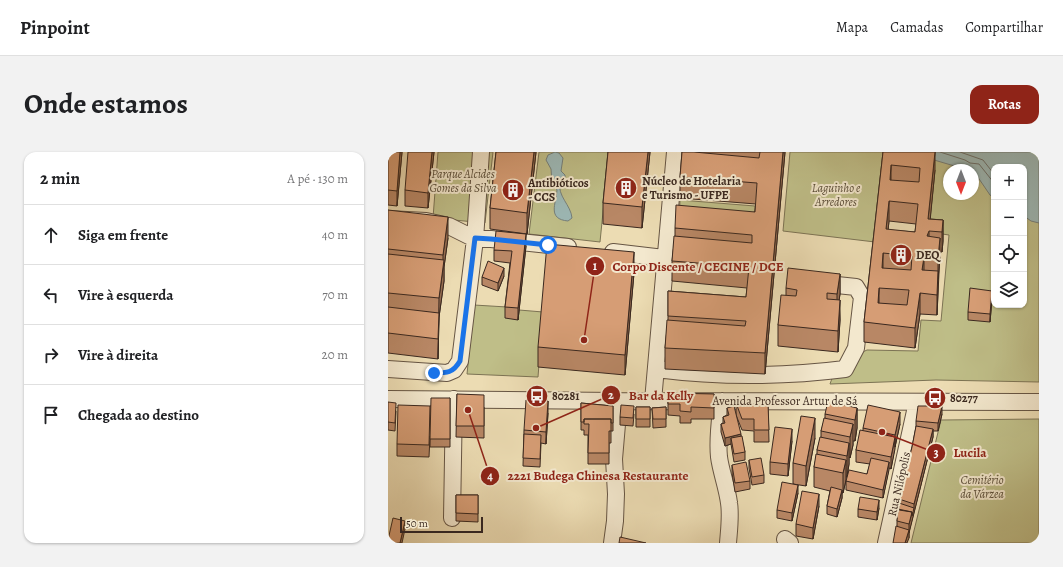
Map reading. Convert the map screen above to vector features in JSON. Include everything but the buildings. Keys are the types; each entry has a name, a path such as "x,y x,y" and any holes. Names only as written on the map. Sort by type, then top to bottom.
{"street":[{"path":"388,369 447,373 457,367 462,357 475,238 482,152"},
{"path":"653,401 664,258 675,152"},
{"path":"388,219 426,221 449,226 475,238 664,258"},
{"path":"656,369 692,374 739,376 775,375 845,369 856,348 862,297 856,287 808,282"},
{"name":"Avenida Professor Artur de Sá","path":"388,399 1039,402"},
{"path":"452,518 454,399"},
{"path":"612,543 615,521 616,494 614,459 619,401"},
{"path":"722,401 718,444 729,503 730,528 728,543"},
{"name":"Rua Nilópolis","path":"886,543 917,402"}],"green space":[{"name":"Parque Alcides Gomes da Silva","path":"438,152 493,152 485,223 433,218"},
{"path":"539,152 609,152 600,242 529,234"},
{"name":"Laguinho e Arredores","path":"790,152 1039,152 1039,382 936,380 830,384 837,364 867,350 918,351 921,320 941,321 949,235 929,232 884,165 875,242 783,231"},
{"path":"680,200 755,206 753,231 679,225"},
{"path":"474,305 507,307 518,320 519,310 543,312 538,377 467,374"},
{"name":"Cemitério da Várzea","path":"1039,419 1039,543 911,543 941,420"}],"water":[{"path":"555,152 559,153 563,158 561,171 565,175 565,178 560,182 560,192 571,213 572,218 568,221 561,220 557,217 554,210 557,190 552,182 551,169 546,160 548,155"},
{"path":"907,152 1039,152 1039,223 1027,218 1027,164 991,164 991,196 979,179 979,164 948,164"}],"place":[{"name":"Núcleo de Hotelaria e Turismo - UFPE","path":"626,188"},
{"name":"Antibióticos - CCS","path":"513,190"},
{"name":"DEQ","path":"901,255"},
{"name":"Corpo Discente / CECINE / DCE","path":"584,340"},
{"name":"80281","path":"537,396"},
{"name":"80277","path":"935,398"},
{"name":"2221 Budega Chinesa Restaurante","path":"468,410"},
{"name":"Bar da Kelly","path":"536,428"},
{"name":"Lucila","path":"882,432"}],"route":[{"path":"434,373 447,373 454,370 462,357 475,238 548,245"}]}
